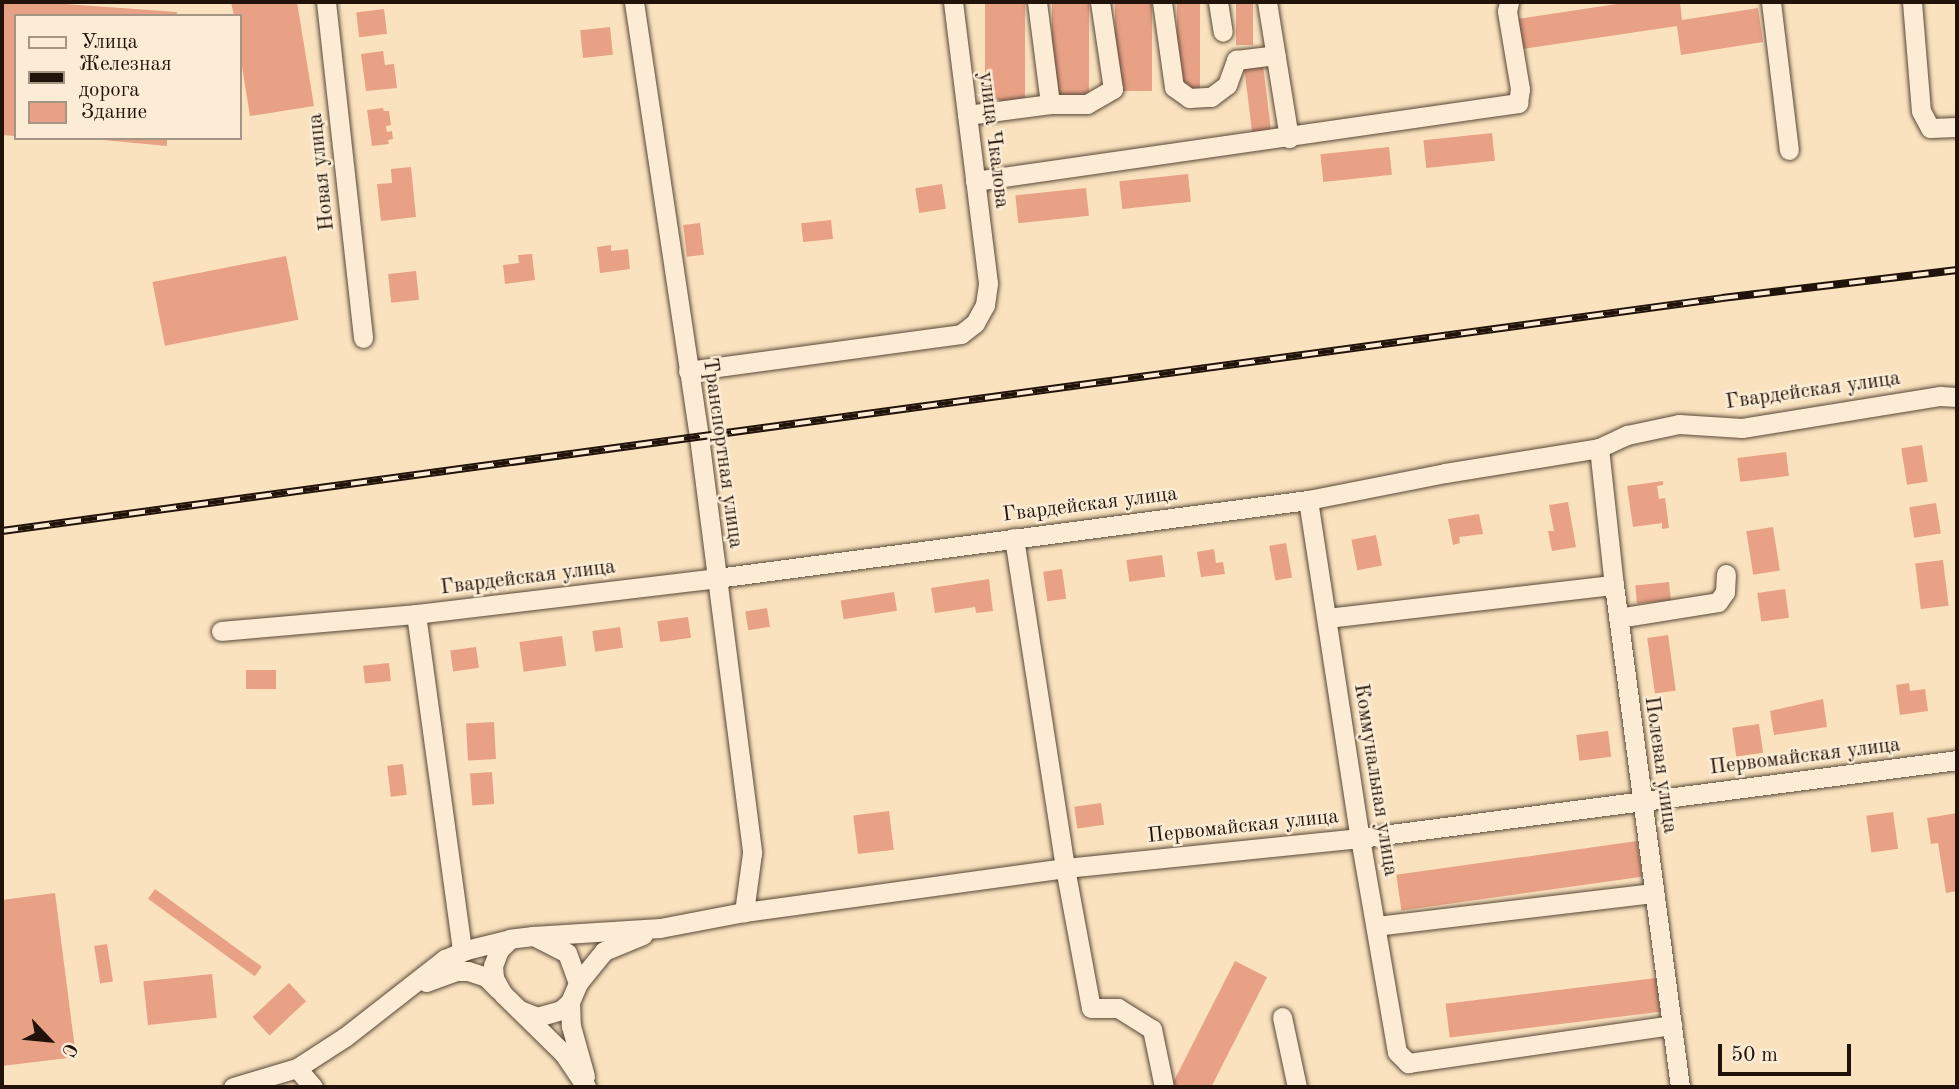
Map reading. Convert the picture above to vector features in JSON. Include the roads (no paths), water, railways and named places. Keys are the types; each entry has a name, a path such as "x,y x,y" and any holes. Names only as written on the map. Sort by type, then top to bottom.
{"street":[{"name":"Новая улица","path":"326,2 363,338"},
{"name":"Транспортная улица","path":"634,2 717,578 752,853 744,912"},
{"name":"улица Чкалова","path":"688,371 961,334 975,323 985,305 988,284 953,2"},
{"path":"1037,2 1050,104"},
{"path":"967,115 1050,104 1087,104 1113,89 1100,2"},
{"path":"1162,2 1174,88 1189,97 1211,97 1227,85 1236,60 1276,55"},
{"path":"1218,2 1223,32"},
{"path":"1267,2 1289,138"},
{"path":"975,181 1518,103 1520,89 1507,11 1509,2"},
{"path":"1771,2 1789,150"},
{"path":"1912,2 1921,111 1930,128 1957,127"},
{"name":"Гвардейская улица","path":"221,631 416,614 717,578 1308,500 1445,473 1599,449 1627,435 1679,424 1742,428 1940,396 1957,397"},
{"name":"Полевая улица","path":"1599,449 1618,618 1680,1087"},
{"name":"Коммунальная улица","path":"1308,500 1360,838 1398,1052 1408,1063 1672,1025"},
{"path":"1014,538 1065,868 1091,1008 1118,1008 1152,1029 1164,1087"},
{"path":"1618,618 1718,602 1725,592 1726,574"},
{"path":"1328,618 1614,585"},
{"path":"416,614 462,952"},
{"name":"Первомайская улица","path":"533,936 660,928 744,912 1065,868 1360,838 1957,760"},
{"path":"1376,926 1654,893"},
{"path":"587,1087 571,1026 570,1002 578,983 604,951 660,928"},
{"path":"233,1087 297,1068 319,1056 423,974 462,952 510,939 533,936 567,953 578,983"},
{"path":"503,994 494,978 492,966 499,950 510,939"},
{"path":"391,1001 423,983 456,971 486,977 564,1054 587,1087"},
{"path":"520,1010 537,1017 544,1016 561,1010 570,1002"},
{"path":"1282,1017 1297,1087"},
{"path":"297,1068 313,1087"}],"railway":[{"path":"2,531 1722,298 1957,270"}]}
